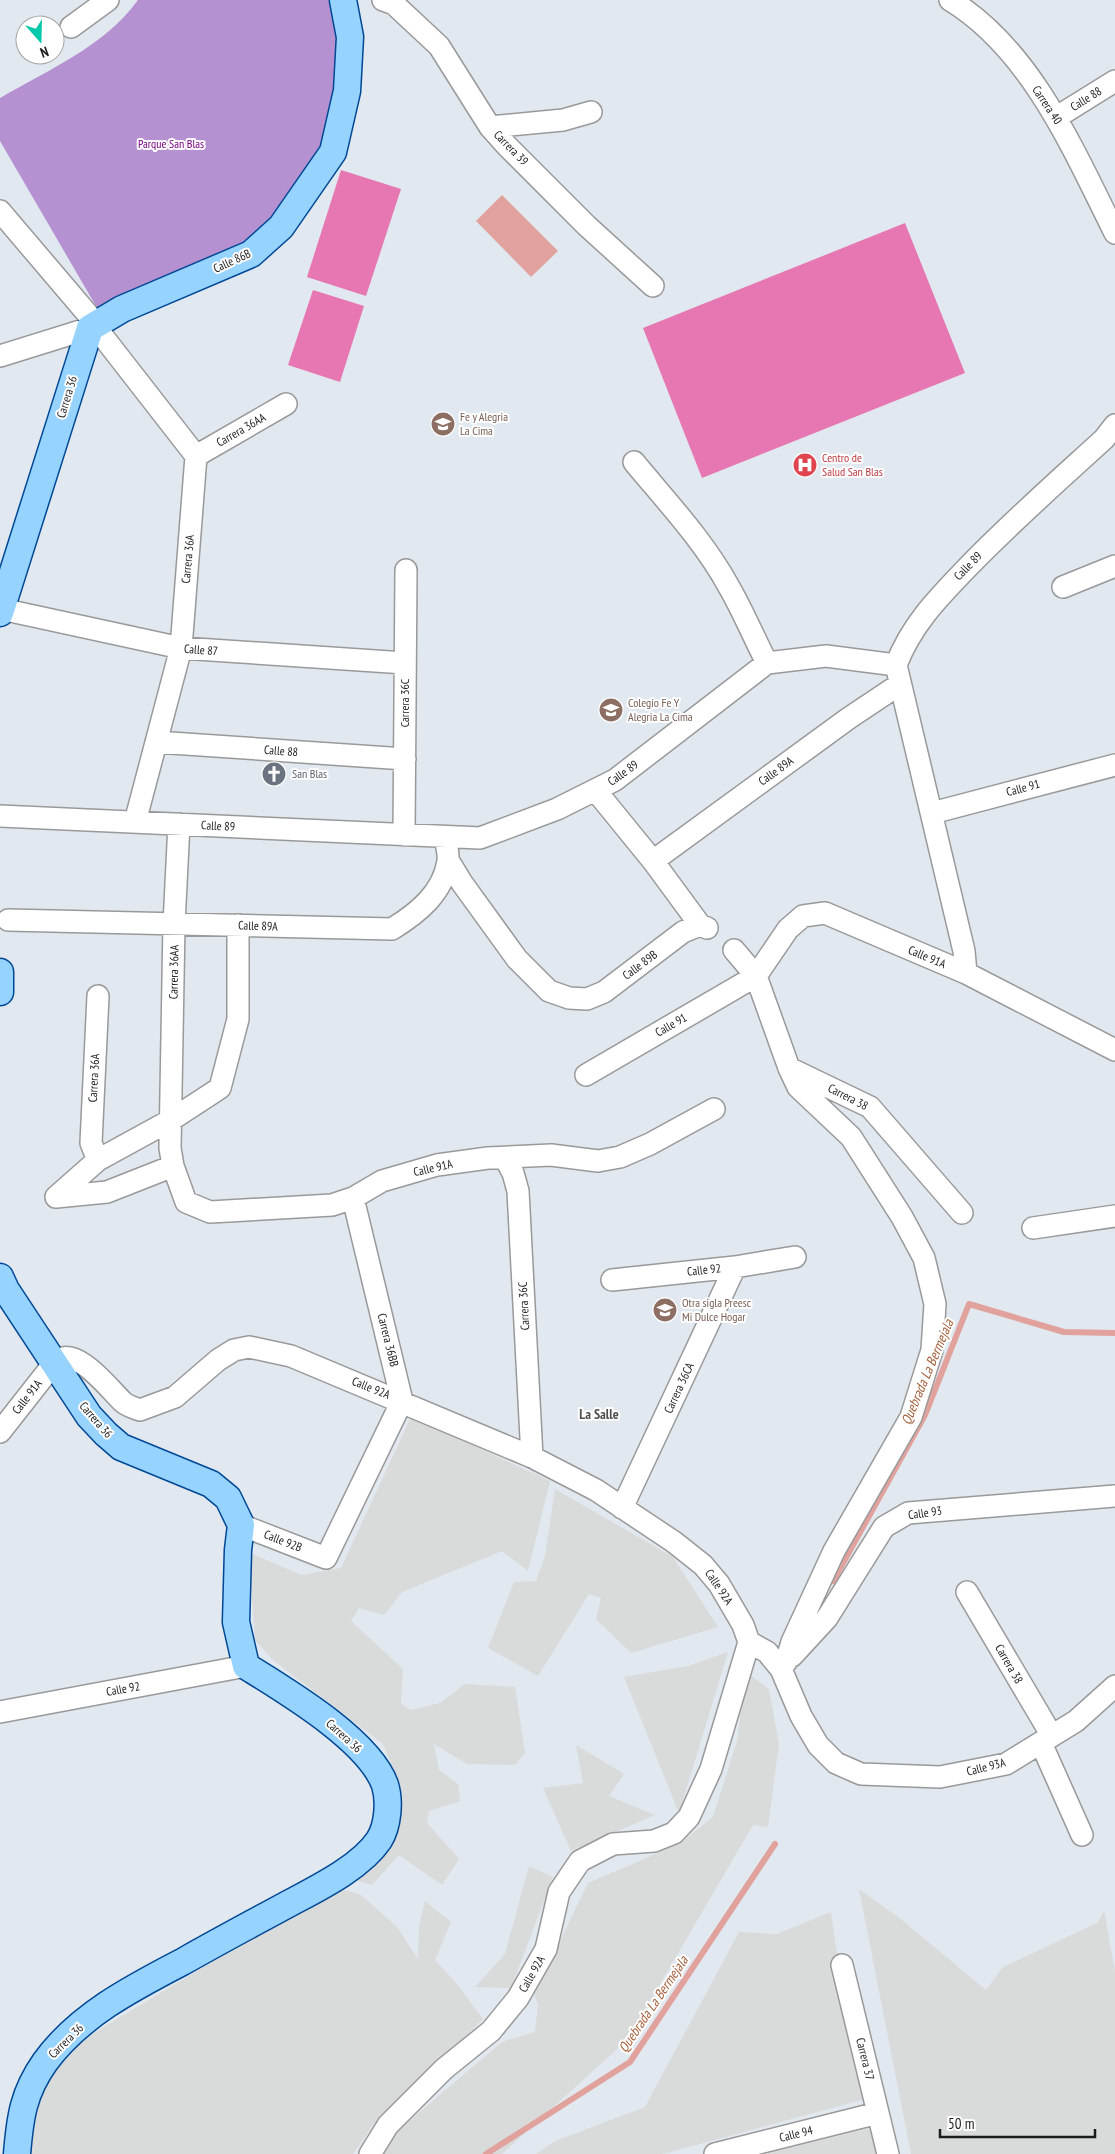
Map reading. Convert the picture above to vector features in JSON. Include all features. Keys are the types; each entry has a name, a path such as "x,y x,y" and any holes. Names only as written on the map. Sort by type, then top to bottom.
{"main road":[{"name":"Calle 86B","path":"92,326 122,309 251,254 281,227 333,152 347,91 350,37 343,0"},
{"name":"Carrera 36","path":"0,611 92,326"},
{"path":"0,972 0,992"},
{"name":"Carrera 36","path":"0,1277 6,1290 89,1416 106,1434 121,1447 199,1478 221,1490 228,1498 241,1525"},
{"path":"241,1525 238,1550 236,1622 246,1666"},
{"name":"Carrera 36","path":"17,2154 21,2110 30,2086 46,2061 77,2028 119,1996 327,1883 366,1854 379,1839 387,1806 385,1785 372,1762 303,1702 246,1666"}],"street":[{"path":"71,27 108,0"},
{"name":"Carrera 39","path":"383,0 394,4 439,46 490,127 587,226 653,286"},
{"name":"Carrera 40","path":"950,0 968,10 998,39 1057,117 1115,233"},
{"name":"Calle 88","path":"1057,117 1115,81"},
{"path":"490,127 563,120 591,112"},
{"path":"0,211 196,456"},
{"name":"Calle 86B","path":"0,356 92,326"},
{"name":"Carrera 36AA","path":"196,456 286,404"},
{"name":"Calle 89","path":"898,675 905,642 924,613 995,538 1104,439 1115,426"},
{"name":"Carrera 36A","path":"135,822 180,648 196,456"},
{"path":"634,462 693,533 714,563 729,586 766,663 826,656 898,675 964,951 966,973"},
{"path":"1063,587 1115,566"},
{"name":"Carrera 36C","path":"404,835 406,570"},
{"name":"Calle 87","path":"0,611 180,648 405,663"},
{"name":"Calle 89","path":"0,816 480,838 557,809 615,780 766,663"},
{"name":"Calle 89A","path":"653,861 849,718 898,675"},
{"name":"Calle 88","path":"156,742 405,759"},
{"name":"Calle 91","path":"932,813 1115,765"},
{"path":"596,791 653,861"},
{"name":"Carrera 36AA","path":"173,1166 170,1148 174,924 179,824"},
{"name":"Calle 89A","path":"8,920 392,930 418,912 440,887 448,860 445,837"},
{"name":"Calle 89B","path":"448,860 462,883 517,959 549,992 569,998 587,999 604,992 683,932 704,926 653,861"},
{"name":"Calle 91A","path":"756,976 788,929 803,916 825,913 966,973 1115,1050"},
{"path":"173,1166 107,1192 56,1197 98,1160 171,1120 220,1088 238,1019 238,926"},
{"path":"734,950 756,976 789,1068 798,1087 851,1137 902,1217 924,1258 935,1304 932,1350 911,1417 834,1551 792,1642 784,1666 767,1652 748,1642"},
{"name":"Calle 91","path":"586,1075 756,976"},
{"name":"Carrera 36A","path":"98,996 91,1144 98,1160"},
{"name":"Carrera 38","path":"789,1068 870,1107 962,1213"},
{"name":"Calle 91A","path":"173,1166 186,1202 210,1212 332,1205 353,1198 382,1181 437,1165 488,1158 551,1155 598,1161 620,1157 650,1144 714,1109"},
{"name":"Carrera 36C","path":"505,1158 513,1173 518,1191 532,1457"},
{"name":"Carrera 36BB","path":"353,1198 402,1401"},
{"path":"1033,1228 1115,1216"},
{"name":"Calle 92","path":"612,1280 735,1267 795,1257"},
{"name":"Carrera 36CA","path":"622,1508 735,1267"},
{"name":"Calle 92A","path":"54,1362 66,1357 78,1362 106,1382 124,1403 140,1410 175,1397 218,1360 234,1350 249,1347 292,1356 532,1457 596,1490 674,1542 703,1565 719,1584 743,1624 748,1642 711,1769 689,1818 674,1833 654,1841 613,1844 580,1861 559,1892 546,1949 518,1998 491,2032 444,2069 388,2125 370,2154"},
{"name":"Calle 91A","path":"0,1432 54,1362"},
{"name":"Calle 92B","path":"241,1525 326,1558 402,1401"},
{"name":"Calle 93","path":"784,1666 827,1618 884,1527 908,1513 1115,1496"},
{"name":"Carrera 38","path":"967,1592 1046,1739 1082,1835"},
{"name":"Calle 92","path":"0,1712 246,1666"},
{"name":"Calle 93A","path":"784,1666 800,1716 818,1745 836,1763 861,1774 940,1778 1006,1764 1076,1721 1115,1686"},
{"name":"Carrera 37","path":"842,1965 888,2154"},
{"name":"Calle 94","path":"715,2154 878,2113"}],"shaded area":[{"path":"341,170 401,189 366,296 307,277"},
{"path":"502,195 558,251 531,277 476,221"},
{"path":"905,223 965,373 702,478 643,328"},
{"path":"313,290 364,306 340,382 288,365"},
{"path":"411,1417 550,1481 528,1571 502,1551 402,1592 384,1615 359,1608 351,1621 403,1669 401,1703 410,1710 440,1703 465,1684 515,1687 525,1753 515,1765 467,1764 434,1744 439,1770 458,1784 460,1801 429,1811 427,1823 459,1859 442,1885 399,1855 372,1885 355,1880 400,1807 395,1773 383,1744 274,1661 255,1640 249,1553 302,1575 341,1568"},
{"path":"555,1489 673,1557 718,1627 631,1653 596,1619 601,1598 589,1594 538,1676 488,1648 514,1582 536,1581 545,1556"},
{"path":"728,1652 679,1813 624,1677 688,1666"},
{"path":"746,1672 769,1689 779,1744 768,1827 753,1825 628,2039 502,2154 384,2154 395,2133 502,2042 535,2032 538,2004 534,1995 588,1883 679,1844 713,1817 737,1741"},
{"path":"576,1745 624,1774 609,1796 655,1815 571,1851 543,1788 583,1783"},
{"path":"529,1866 553,1877 511,1988 475,1987 505,1954"},
{"path":"336,1887 361,1895 397,1927 418,1959 419,1927 425,1901 451,1922 435,1960 457,1984 483,2019 373,2125 353,2154 30,2154 33,2096 76,2044"},
{"path":"859,1889 902,1920 986,1990 1003,1967 1097,1923 1104,1911 1115,1971 1115,2154 911,2154"},
{"path":"831,1912 844,2003 865,2099 663,2154 536,2154 553,2142 645,2107 739,1932 777,1934"},
{"path":"879,2126 884,2154 765,2154"}],"green space":[{"name":"Parque San Blas","path":"138,0 335,0 343,36 326,149 248,249 100,313 0,141 0,98 59,65 65,65 65,62 92,44 125,16"}],"waterway":[{"name":"Quebrada La Bermejala","path":"833,1581 925,1415 969,1304 1064,1332 1115,1333"},
{"name":"Quebrada La Bermejala","path":"486,2154 630,2062 775,1844"}],"place":[{"name":"Fe y Alegria La Cima","path":"443,424"},
{"name":"Centro de Salud San Blas","path":"805,465"},
{"name":"Colegio Fe Y Alegria La Cima","path":"611,710"},
{"name":"San Blas","path":"274,774"},
{"name":"Otra sigla Preesc Mi Dulce Hogar","path":"665,1310"}],"district":[{"name":"La Salle","path":"599,1414"}]}
